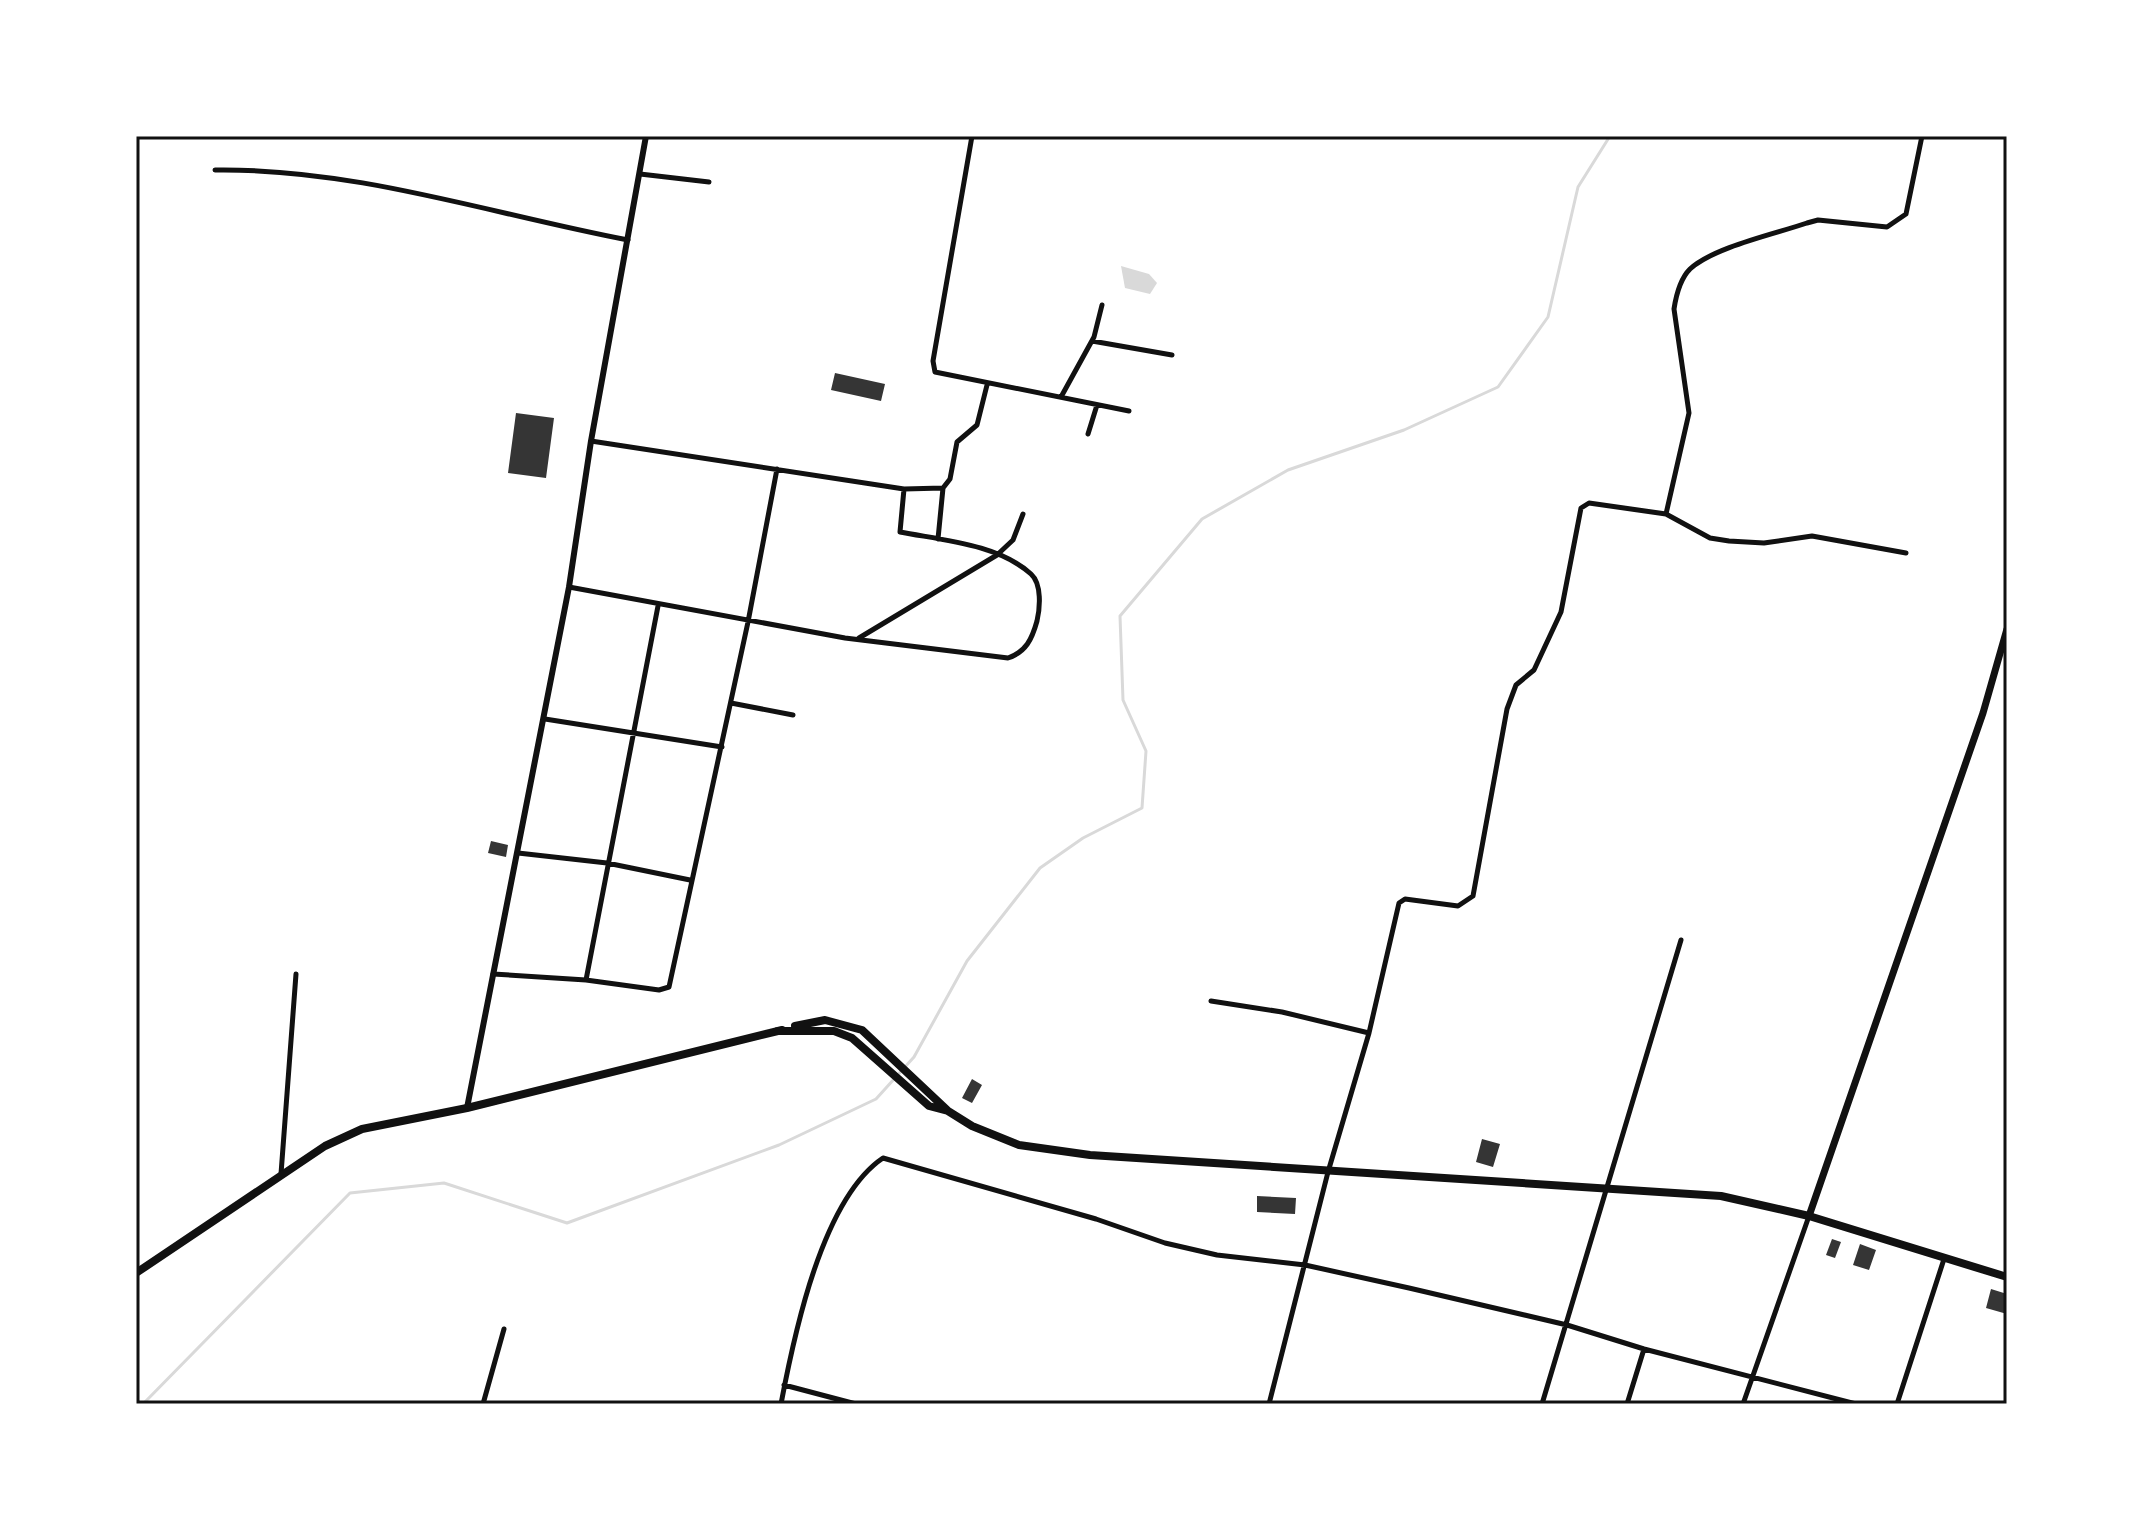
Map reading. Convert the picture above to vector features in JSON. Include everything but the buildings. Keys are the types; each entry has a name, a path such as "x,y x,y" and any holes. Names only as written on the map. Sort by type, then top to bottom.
{"main road":[{"path":"1809,1216 1974,741 2007,629"},
{"path":"136,1273 281,1174 325,1146 362,1129 467,1108 825,1020 862,1030 948,1111"},
{"path":"777,1031 834,1031 866,1049 929,1106 948,1111 994,1137 1052,1152 1721,1196 1809,1216 2007,1277"}],"street":[{"path":"467,1108 545,719 646,136"},
{"path":"972,136 933,367 943,376 1129,411"},
{"path":"1666,514 1689,413 1674,309 1677,294 1689,270 1710,257 1818,220 1887,227 1897,223 1906,214 1922,136"},
{"path":"215,170 275,169 357,181 628,240"},
{"path":"640,174 709,182"},
{"path":"1061,397 1092,341 1102,305"},
{"path":"1092,341 1172,355"},
{"path":"938,539 943,488 950,479 957,442 977,425 987,385"},
{"path":"1088,434 1097,405"},
{"path":"591,441 904,489 943,488"},
{"path":"493,974 586,980 659,990 669,987 722,747 777,469"},
{"path":"569,587 658,606 857,639 1008,658 1019,654 1028,645 1038,619 1039,586 1031,574 997,555 900,532 904,489"},
{"path":"1269,1404 1328,1172 1369,1033 1399,903 1405,899 1458,906 1473,896 1507,709 1516,685 1534,670 1561,612 1581,508 1589,503 1666,514 1710,538 1729,541 1764,543 1812,536 1906,553"},
{"path":"857,639 997,555 1013,540 1023,514"},
{"path":"586,980 658,606"},
{"path":"731,703 793,715"},
{"path":"545,719 722,747"},
{"path":"518,853 607,863 691,880"},
{"path":"1542,1404 1681,940"},
{"path":"281,1174 296,974"},
{"path":"1211,1001 1282,1012 1369,1033"},
{"path":"781,1404 788,1357 815,1271 854,1184 883,1158 921,1166 1165,1243 1217,1255 1305,1265 1567,1325 1644,1349 1856,1404"},
{"path":"1743,1404 1809,1216"},
{"path":"1897,1404 1944,1259"},
{"path":"483,1404 504,1329"},
{"path":"1627,1404 1644,1349"},
{"path":"784,1385 856,1404"}],"shaded area":[{"path":"1121,266 1149,274 1157,283 1150,294 1125,288"}],"waterway":[{"path":"143,1404 350,1193 444,1183 567,1223 779,1145 876,1099 914,1057 967,961 1040,868 1083,838 1142,808 1146,751 1123,700 1120,616 1202,519 1288,470 1404,430 1498,387 1548,317 1578,187 1610,136"}]}
